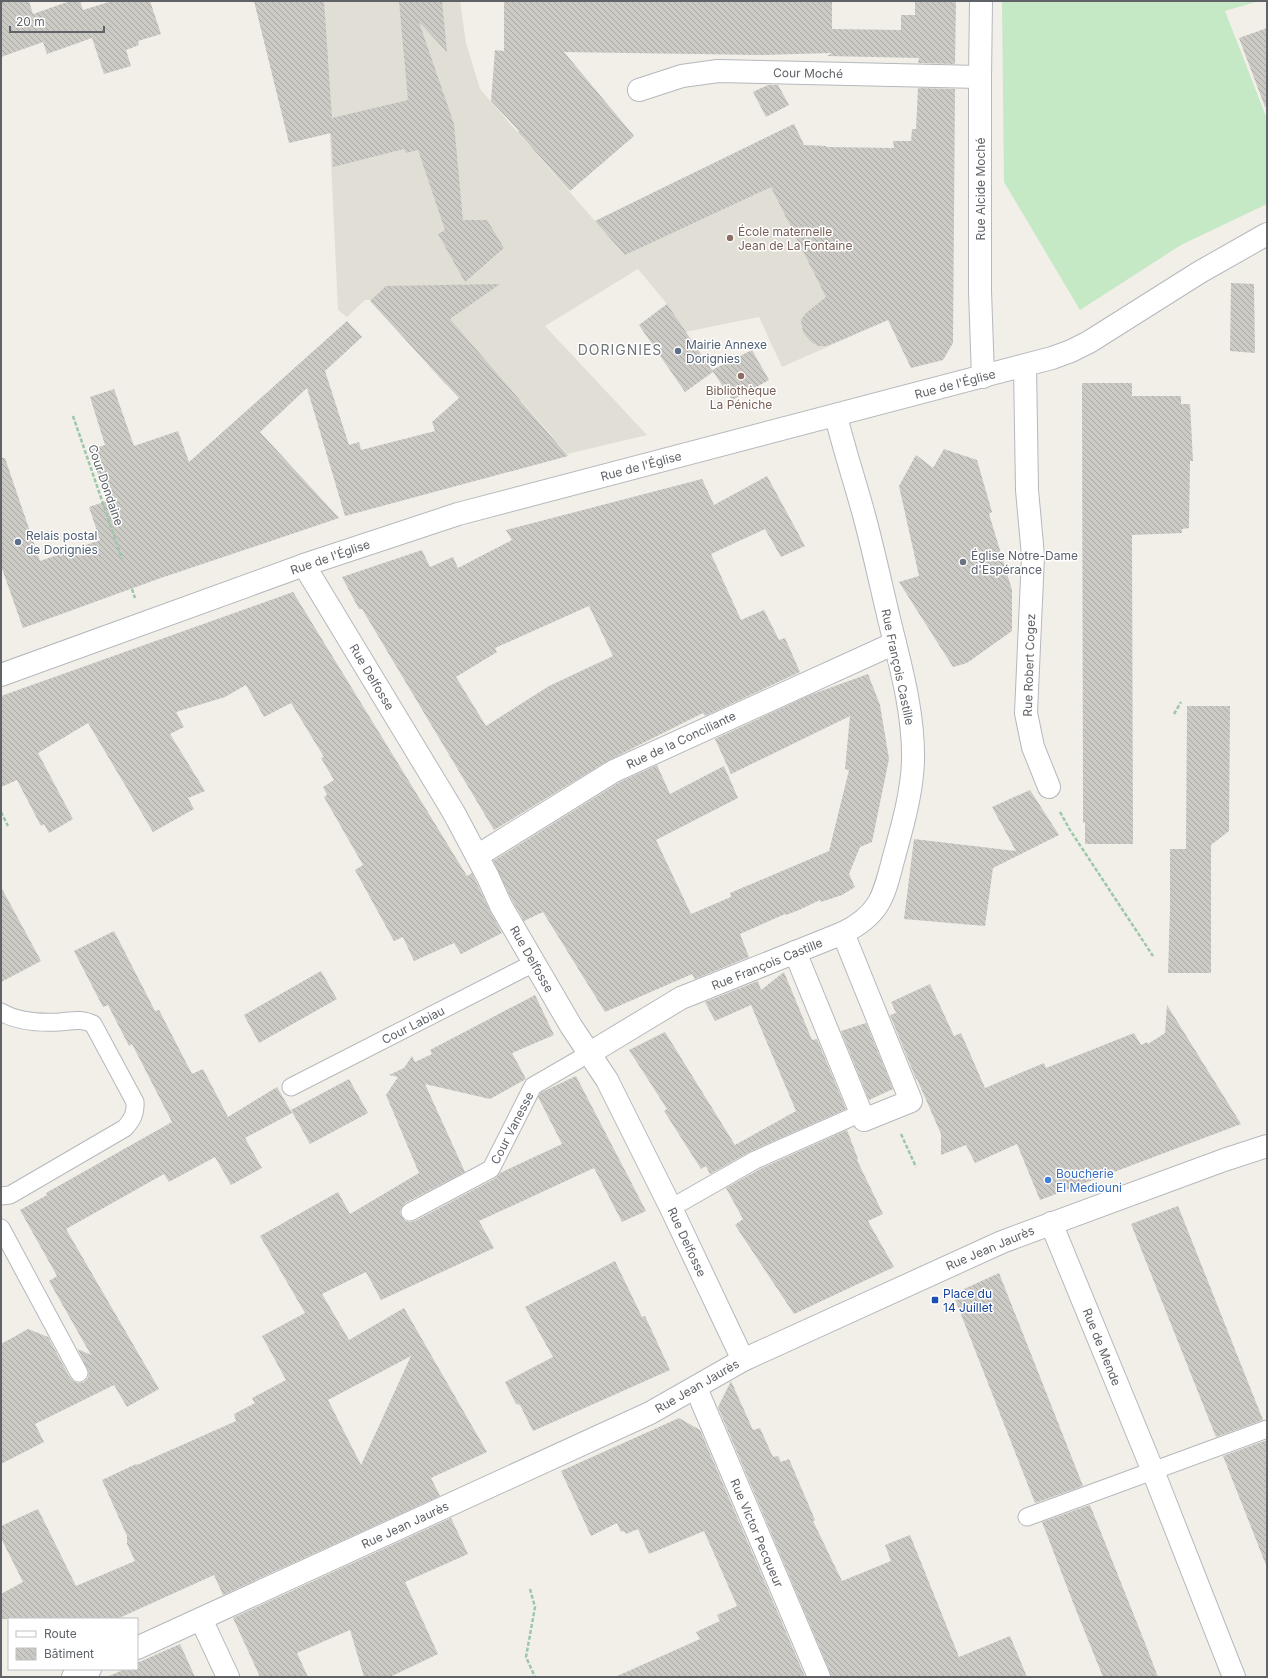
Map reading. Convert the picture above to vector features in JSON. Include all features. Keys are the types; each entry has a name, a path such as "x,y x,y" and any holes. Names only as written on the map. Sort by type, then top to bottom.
{"street":[{"name":"Rue Alcide Moché","path":"981,1 980,291 983,377"},
{"name":"Cour Moché","path":"639,90 682,76 718,71 980,77"},
{"name":"Rue de l'Église","path":"1,675 304,566 458,514 1025,366 1072,351 1089,342 1200,272 1267,234"},
{"name":"Rue Robert Cogez","path":"1025,366 1027,490 1033,556 1026,713 1032,742 1049,787"},
{"name":"Rue François Castille","path":"590,1053 681,998 843,933 858,925 874,910 886,886 907,804 913,762 912,726 895,643 864,517 836,416"},
{"name":"Rue Delfosse","path":"304,566 454,812 488,877 497,899 571,1026 607,1080 671,1208 743,1360"},
{"name":"Rue de la Conciliante","path":"477,856 614,771 895,643"},
{"path":"795,952 864,1120 911,1101 843,933"},
{"name":"Rue Jean Jaurès","path":"138,1648 650,1413 743,1360 1002,1242 1224,1160 1267,1146"},
{"name":"Rue de Mende","path":"1051,1223 1153,1471 1234,1677"},
{"name":"Rue Victor Pecqueur","path":"696,1388 819,1677"},
{"path":"201,1619 228,1677"},
{"path":"73,1677 88,1670"}],"lane":[{"name":"Cour Labiau","path":"291,1087 534,963"},
{"path":"1,1012 8,1016 28,1021 49,1022 84,1020 93,1024 135,1102 136,1110 125,1128 10,1195 1,1196"},
{"name":"Cour Vanesse","path":"410,1212 491,1169 534,1086 590,1053"},
{"path":"671,1208 755,1160 861,1113"},
{"path":"1,1228 79,1373"},
{"path":"1027,1517 1267,1429"}],"path":[{"name":"Cour Dondaine","path":"73,416 122,559"},
{"path":"1174,714 1181,702"},
{"path":"1049,787 1070,830 1153,956"},
{"path":"1,812 8,826"},
{"path":"891,1109 916,1167"},
{"path":"530,1589 535,1607 526,1657 535,1677"}],"shaded area":[{"path":"322,1 460,1 466,43 480,89 595,221 794,124 888,320 782,367 759,317 685,332 667,304 638,269 545,326 647,435 567,454 521,400 502,416 445,384 370,300 365,300 347,317 338,310"}],"green space":[{"path":"1002,1 1259,1 1225,11 1267,119 1267,204 1181,245 1080,310 1004,182"}],"building":[{"path":"1,1 29,1 33,14 70,1 80,1 83,10 112,1 150,1 161,34 138,41 139,45 126,50 131,66 104,74 92,38 47,54 43,42 1,57"},
{"path":"254,1 324,1 332,118 408,100 399,1 442,1 447,52 419,22 454,124 463,220 487,220 504,248 465,282 438,234 445,230 418,150 406,153 404,149 333,167 331,133 289,143"},
{"path":"504,1 832,1 832,29 901,30 901,15 915,15 915,1 956,1 955,64 918,63 919,58 827,56 832,53 761,55 564,52 634,136 570,191 518,132 519,131 491,101 495,50 504,51"},
{"path":"1267,28 1267,107 1265,107 1239,38"},
{"path":"768,85 778,85 789,105 766,117 753,92"},
{"path":"918,88 955,89 953,343 943,360 911,368 888,320 827,346 818,346 810,341 803,332 801,320 806,313 826,297 771,187 625,255 595,221 794,124 804,145 826,147 894,148 893,141 911,141 912,129 916,129"},
{"path":"1231,283 1254,284 1255,353 1230,351"},
{"path":"500,284 450,319 568,456 345,516 307,388 260,432 339,518 158,579 23,628 1,566 1,458 5,458 40,561 100,540 89,507 107,501 90,450 105,445 90,397 114,389 134,446 178,431 189,462 347,321 362,337 325,371 349,445 359,442 361,450 435,431 432,422 459,398 370,301 386,286"},
{"name":"Mairie Annexe Dorignies","path":"667,304 713,372 685,392 639,325"},
{"name":"Bibliothèque La Péniche","path":"752,350 769,380 732,400 712,370"},
{"path":"1082,383 1132,383 1132,396 1181,396 1181,404 1190,404 1193,461 1190,461 1189,528 1182,529 1182,533 1132,535 1133,844 1085,844 1085,822 1083,823"},
{"name":"Église Notre-Dame d'Espérance","path":"944,449 977,460 992,512 989,514 1012,590 1012,631 967,663 953,667 899,582 919,576 899,486 916,455 933,468"},
{"path":"767,476 805,546 781,557 765,529 711,554 741,620 764,610 779,640 785,638 800,672 705,716 703,713 609,760 494,830 362,609 359,609 342,577 422,550 430,567 453,557 458,568 512,540 506,530 702,479 714,505","holes":["589,606 613,656 549,686 486,726 456,677 497,652 495,648"]},
{"path":"293,592 467,876 472,873 502,933 461,954 454,943 414,961 403,937 394,941 355,870 363,865 324,797 327,795 323,787 334,780 321,758 324,757 291,703 264,717 246,685 225,697 176,712 184,727 170,734 205,791 188,798 194,809 153,832 88,723 38,753 73,819 49,833 44,824 41,826 17,780 1,787 1,696"},
{"path":"868,674 880,705 889,759 872,842 860,847 849,874 855,887 842,895 821,902 820,900 740,934 749,957 695,979 692,974 605,1012 543,912 524,921 493,861 620,782 657,765 670,794 724,766 738,798 656,840 691,914 731,897 730,893 829,851 849,770 845,769 850,716 731,774 715,739 810,695"},
{"path":"1187,706 1230,706 1229,831 1211,845 1211,973 1168,973 1170,849 1186,849"},
{"path":"1030,790 1059,835 993,868 985,926 904,919 914,839 1016,851 992,807"},
{"path":"1,887 41,961 1,982"},
{"path":"114,931 155,1011 159,1010 192,1074 203,1069 228,1117 277,1087 292,1113 245,1138 262,1168 231,1185 215,1157 169,1182 164,1174 66,1229 159,1389 127,1407 114,1385 35,1424 44,1442 1,1464 1,1344 28,1329 48,1337 70,1378 78,1383 84,1382 88,1378 89,1373 78,1349 91,1355 49,1281 57,1276 20,1210 47,1195 46,1193 172,1122 132,1044 129,1046 108,1005 103,1007 74,951"},
{"path":"321,971 337,999 259,1043 244,1015"},
{"path":"784,972 812,1040 817,1039 846,1109 751,1151 710,1174 706,1166 701,1169 664,1111 667,1109 629,1050 665,1032 735,1145 796,1111 751,1005 715,1021 705,1002 758,981 761,990"},
{"path":"930,984 954,1036 961,1033 985,1088 1044,1063 1046,1068 1134,1033 1141,1045 1147,1042 1148,1044 1165,1033 1167,1005 1241,1124 1040,1200 1017,1144 975,1163 966,1145 941,1155 941,1134 916,1079 890,1015 896,1013 891,1002"},
{"path":"535,995 554,1035 512,1053 526,1079 490,1099 425,1084 465,1172 405,1203 400,1211 401,1216 405,1221 415,1221 496,1178 500,1173 562,1144 538,1097 540,1093 576,1076 646,1211 622,1222 594,1168 479,1221 494,1248 381,1300 366,1272 322,1294 349,1340 404,1308 487,1452 431,1478 440,1496 223,1595 214,1575 119,1618 1,1619 1,1594 23,1582 1,1538 1,1526 38,1509 76,1586 135,1561 127,1544 127,1536 102,1480 236,1421 234,1414 255,1403 252,1398 286,1380 262,1336 305,1313 260,1236 338,1192 350,1214 419,1173 386,1095 398,1077 389,1075 404,1068 412,1056 415,1062 432,1054 430,1050","holes":["411,1356 361,1465 328,1400"]},
{"path":"866,1023 893,1089 869,1100 841,1031"},
{"path":"349,1079 368,1113 310,1144 291,1110"},
{"path":"847,1130 858,1159 857,1160 883,1214 868,1221 894,1267 794,1314 735,1225 743,1219 726,1188 760,1169"},
{"path":"1178,1206 1263,1420 1216,1437 1131,1224"},
{"path":"615,1261 642,1317 645,1316 670,1370 533,1431 520,1405 516,1404 505,1382 553,1357 525,1307"},
{"path":"999,1273 1083,1486 1035,1503 953,1294"},
{"path":"731,1381 753,1430 760,1428 773,1457 778,1456 781,1462 789,1459 815,1520 813,1521 842,1581 891,1561 885,1545 910,1535 959,1657 1010,1636 1027,1677 831,1677 718,1407"},
{"path":"679,1418 700,1430 805,1677 615,1677 700,1639 696,1632 720,1621 717,1615 737,1606 704,1531 649,1554 638,1529 626,1534 624,1531 621,1532 617,1523 591,1536 561,1471"},
{"path":"1267,1440 1267,1565 1266,1565 1223,1456"},
{"path":"1090,1505 1158,1677 1103,1677 1074,1605 1042,1522"},
{"path":"451,1518 468,1554 405,1582 438,1654 390,1677 364,1677 350,1630 297,1653 308,1677 260,1677 233,1618"},
{"path":"180,1644 195,1677 107,1677 123,1670 138,1670 138,1663"}],"place":[{"name":"École maternelle Jean de La Fontaine","path":"730,238"},
{"name":"Mairie Annexe Dorignies","path":"678,351"},
{"name":"Bibliothèque La Péniche","path":"741,376"},
{"name":"Relais postal de Dorignies","path":"18,542"},
{"name":"Église Notre-Dame d'Espérance","path":"963,562"},
{"name":"Boucherie El Mediouni","path":"1048,1180"},
{"name":"Place du 14 Juillet","path":"935,1300"}],"district":[{"name":"DORIGNIES","path":"620,349"}]}
